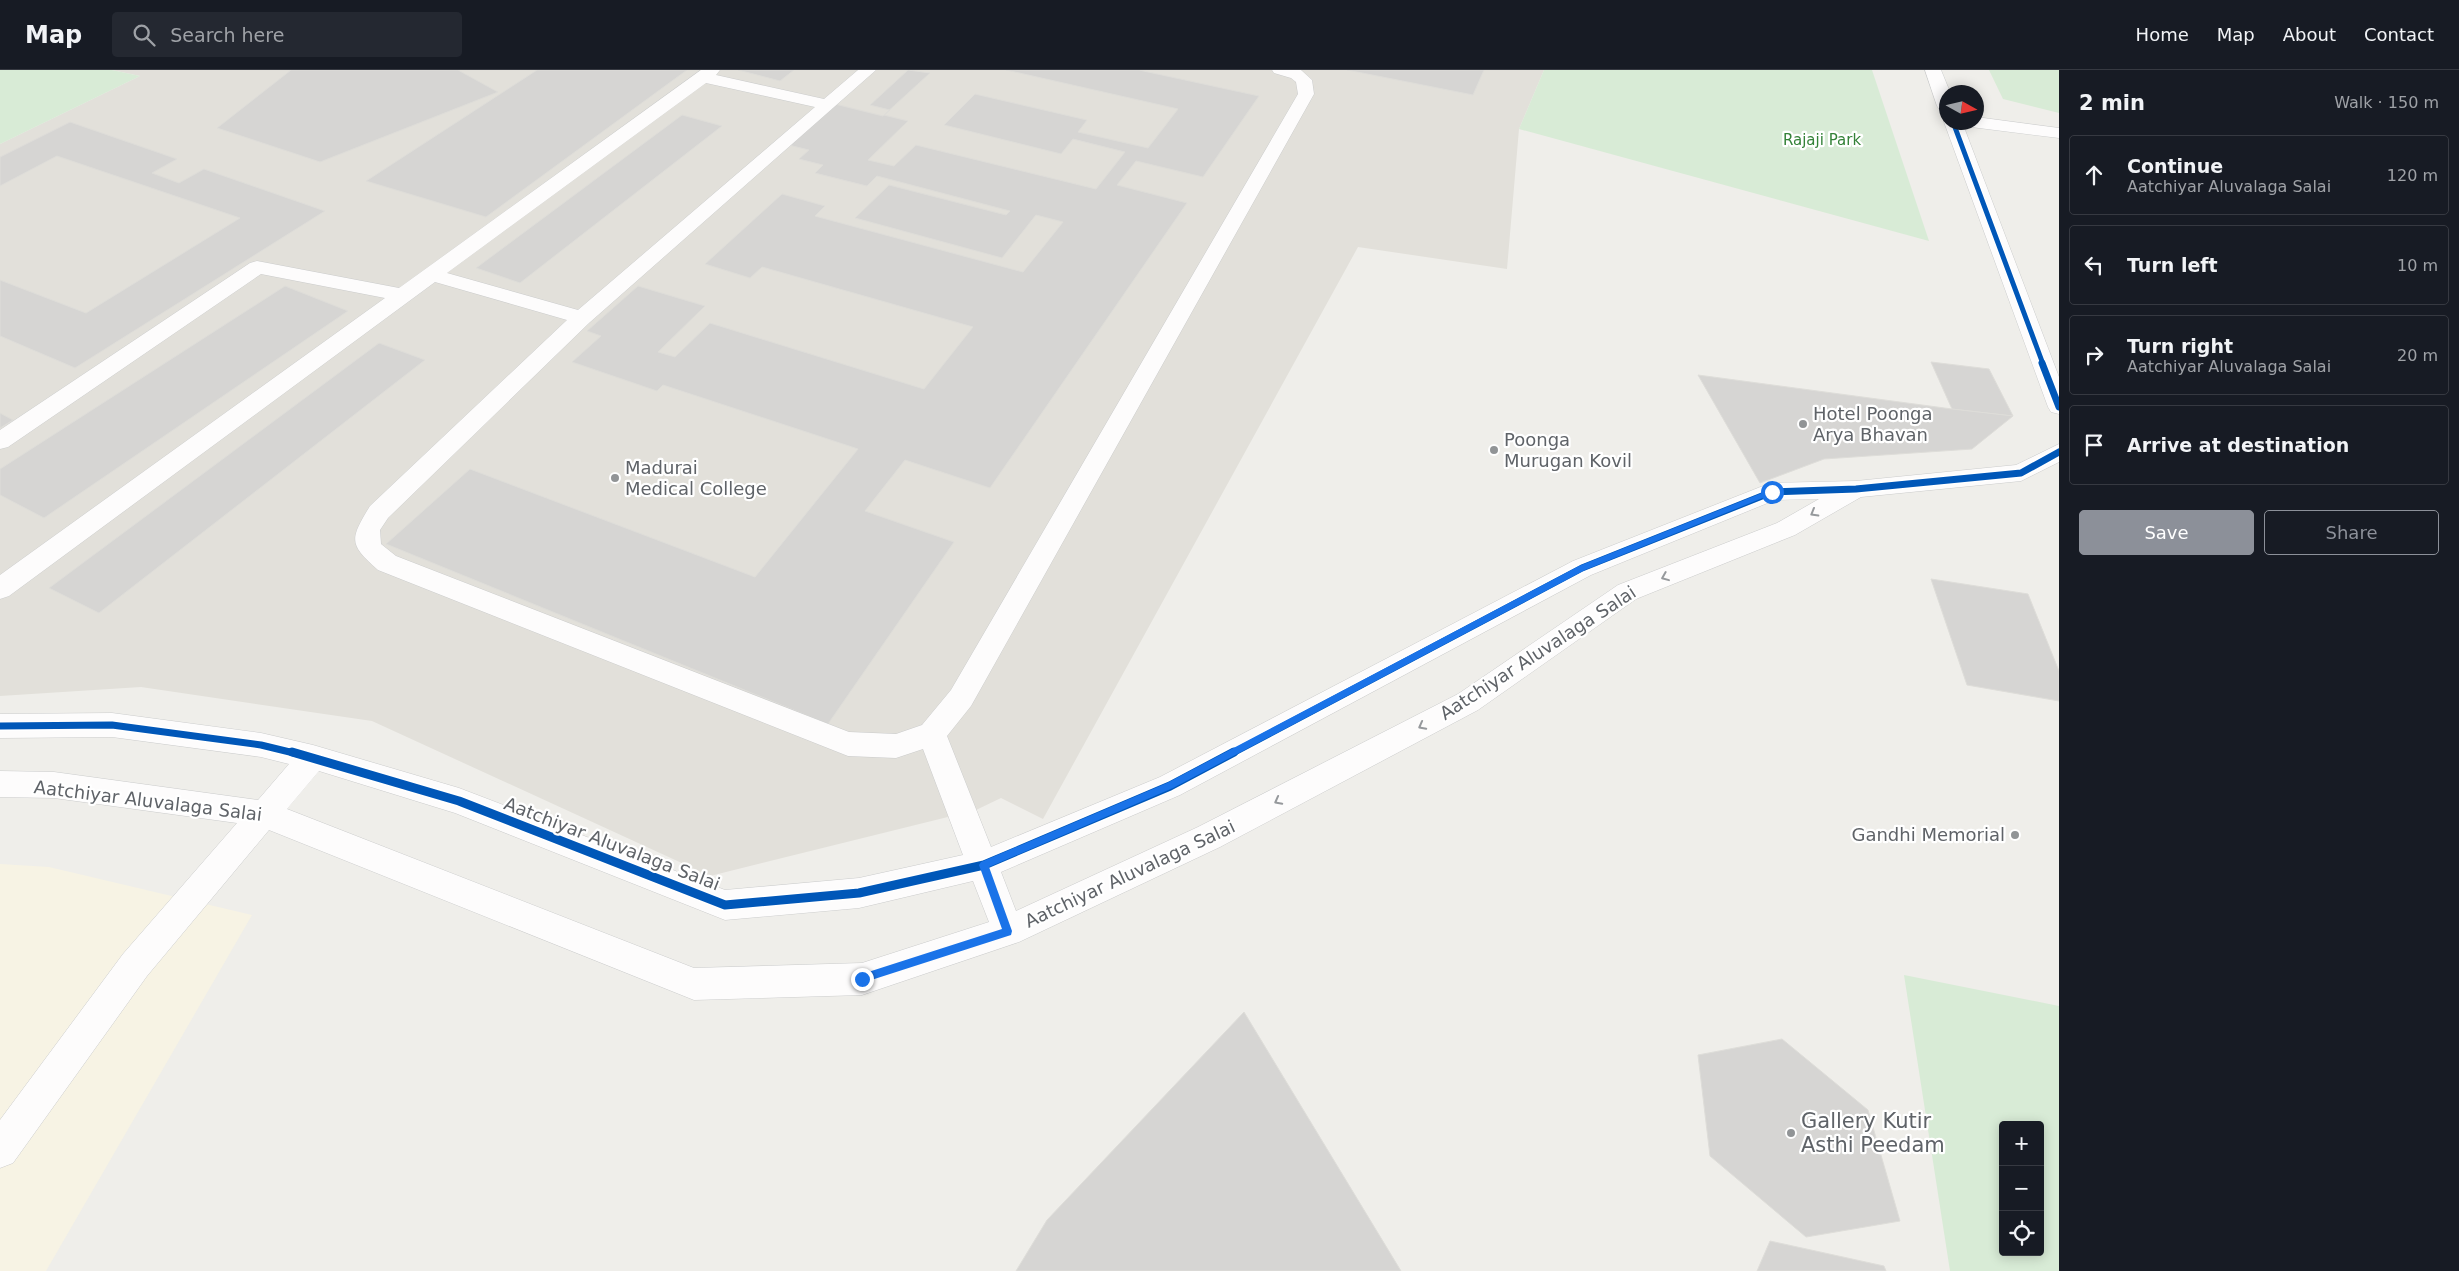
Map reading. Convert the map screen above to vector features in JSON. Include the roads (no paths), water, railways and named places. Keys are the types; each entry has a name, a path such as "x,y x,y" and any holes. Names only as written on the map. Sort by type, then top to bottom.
{"street":[{"path":"868,70 582,318 379,512 368,530 368,547 388,563 848,744 896,746 932,734 962,698 1306,94 1304,80 1297,74 1280,70"},
{"path":"1933,70 1939,87"},
{"path":"0,589 708,73 827,106"},
{"path":"1984,124 2059,133"},
{"path":"1956,130 2059,407"},
{"path":"0,441 257,267 404,295"},
{"path":"431,275 582,318"},
{"name":"Aatchiyar Aluvalaga Salai","path":"0,726 112,725 261,745 313,757 459,801 725,905 860,893 984,865 1170,786 1582,568 1772,492 1856,488 2021,473 2059,452"},
{"name":"Aatchiyar Aluvalaga Salai","path":"0,784 54,785 264,814 694,984 862,979 1008,931 1209,837 1468,702 1627,592 1786,529 1856,488"},
{"path":"932,734 1008,931"},
{"path":"0,1150 135,965 313,757"}],"place":[{"name":"Hotel Poonga Arya Bhavan","path":"1803,424"},
{"name":"Poonga Murugan Kovil","path":"1494,450"},
{"name":"Madurai Medical College","path":"615,478"},
{"name":"Gandhi Memorial","path":"2015,835"},
{"name":"Gallery Kutir Asthi Peedam","path":"1791,1133"}],"park label":[{"name":"Rajaji Park","path":"1822,140"}]}
